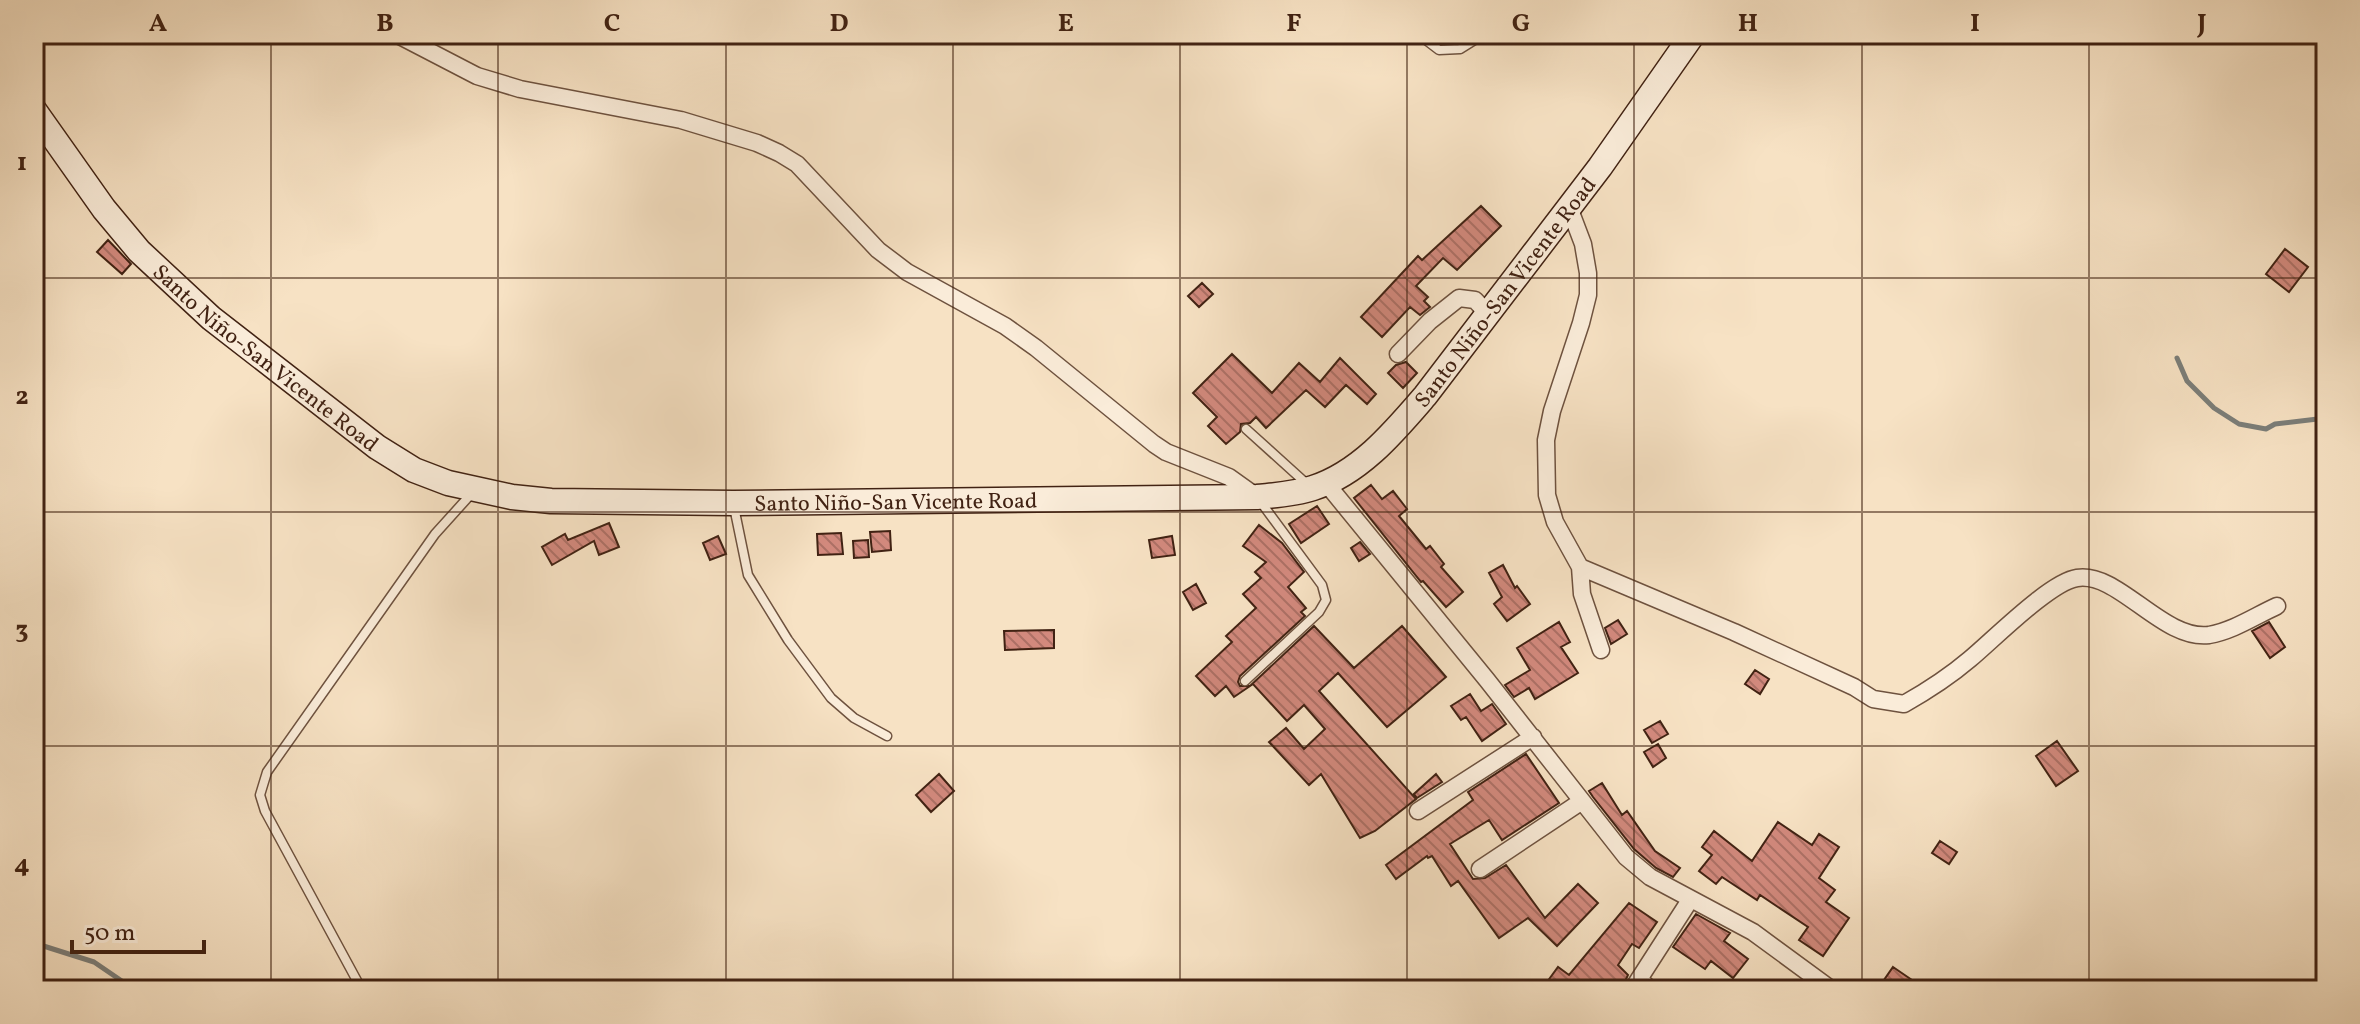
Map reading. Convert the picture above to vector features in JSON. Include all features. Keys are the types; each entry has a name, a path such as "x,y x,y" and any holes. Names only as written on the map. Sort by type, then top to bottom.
{"main road":[{"name":"Santo Niño-San Vicente Road","path":"34,110 104,209 139,251 211,318 377,447 414,470 474,490 551,501 733,503 1257,497 1319,486 1368,456 1397,428 1569,207 1693,34"}],"street":[{"path":"396,34 466,71 505,85 681,120 757,143 779,153 797,164 878,250 907,272 1005,326 1166,452 1229,477 1257,497"},
{"path":"1569,207 1583,244 1588,295 1552,411 1546,440 1545,468 1547,495 1555,522 1580,567 1582,594 1601,650"},
{"path":"1398,354 1430,321 1459,298 1475,300 1488,314"},
{"path":"1319,486 1533,737 1626,857 1650,877 1753,932 1832,990"},
{"path":"1580,567 1812,666 1873,699 1904,704 1967,662 2056,586 2077,577 2099,580 2177,629 2193,635 2227,630 2277,606"},
{"path":"1418,811 1533,737"},
{"path":"1480,869 1582,801"},
{"path":"1641,986 1690,900"}],"lane":[{"path":"1418,34 1439,50 1460,49 1484,34"},
{"path":"1246,429 1319,486"},
{"path":"362,990 265,811 260,795 263,780 435,534 474,490"},
{"path":"1245,681 1319,612 1326,600 1322,585 1257,497"},
{"path":"733,503 748,575 788,640 831,698 854,718 887,736"}],"building":[{"path":"1481,206 1501,226 1457,270 1443,258 1416,286 1428,297 1424,301 1430,307 1420,315 1410,307 1382,337 1361,317 1418,256 1422,260"},
{"path":"108,240 131,264 122,274 97,252"},
{"path":"2285,249 2308,267 2289,292 2266,274"},
{"path":"1202,283 1213,294 1199,307 1188,296"},
{"path":"1232,354 1272,393 1299,363 1320,382 1340,358 1376,394 1367,404 1346,385 1325,407 1306,390 1266,428 1256,417 1250,423 1241,424 1240,432 1226,444 1208,426 1217,417 1193,393"},
{"path":"1406,362 1417,373 1403,388 1388,373 1396,365"},
{"path":"1371,485 1382,499 1393,491 1407,509 1399,516 1426,549 1430,546 1444,564 1441,567 1463,592 1446,607 1421,582 1354,498"},
{"path":"1317,506 1329,524 1301,543 1289,524"},
{"path":"609,523 619,547 599,555 594,541 552,565 542,547 565,534 568,540"},
{"path":"1259,525 1282,543 1304,572 1288,587 1306,608 1301,612 1305,616 1240,676 1240,686 1250,686 1314,626 1354,668 1402,626 1446,677 1387,727 1338,673 1319,691 1416,799 1375,831 1360,838 1321,774 1309,785 1269,742 1286,728 1304,749 1325,729 1304,705 1287,721 1253,684 1234,697 1226,686 1215,696 1196,676 1232,642 1226,636 1256,608 1243,594 1261,578 1255,572 1266,562 1243,546"},
{"path":"890,531 891,550 872,552 870,532"},
{"path":"841,533 843,554 818,555 817,534"},
{"path":"718,536 726,554 710,560 703,543"},
{"path":"1172,536 1175,555 1152,558 1149,540"},
{"path":"868,540 869,557 854,558 853,541"},
{"path":"1360,542 1370,554 1359,561 1351,548"},
{"path":"1503,565 1515,588 1517,586 1530,604 1507,621 1494,604 1502,597 1489,573"},
{"path":"1196,584 1206,603 1193,610 1183,592"},
{"path":"1618,620 1627,634 1611,644 1605,628"},
{"path":"1559,622 1570,642 1561,647 1578,673 1535,699 1529,688 1514,697 1505,685 1530,670 1517,648"},
{"path":"2269,622 2285,647 2270,658 2252,631"},
{"path":"1054,630 1054,648 1005,650 1004,631"},
{"path":"1755,670 1769,679 1760,694 1745,684"},
{"path":"1470,694 1481,711 1492,704 1506,724 1482,741 1466,717 1461,720 1451,706"},
{"path":"1660,721 1668,734 1652,743 1644,730"},
{"path":"2057,741 2078,771 2056,786 2036,756"},
{"path":"1658,744 1666,758 1653,767 1644,752"},
{"path":"1526,754 1559,803 1502,840 1489,820 1450,844 1473,879 1485,878 1506,865 1545,918 1578,884 1598,903 1557,946 1528,918 1499,938 1458,881 1451,886 1432,856 1427,856 1396,879 1386,865 1473,800 1468,792"},
{"path":"939,774 954,791 931,812 916,795"},
{"path":"1436,774 1442,782 1417,798 1414,794"},
{"path":"1602,783 1622,815 1627,811 1655,851 1680,868 1673,877 1656,868 1634,849 1593,797 1589,791"},
{"path":"1778,822 1812,845 1819,834 1839,847 1819,878 1835,890 1826,902 1849,918 1823,956 1799,940 1808,927 1760,895 1757,900 1722,877 1716,884 1699,871 1712,855 1702,847 1714,831 1752,861"},
{"path":"1940,841 1957,852 1949,864 1932,853"},
{"path":"1629,903 1657,922 1639,948 1632,944 1618,965 1628,975 1621,990 1557,990 1547,982 1558,967 1569,975"},
{"path":"1696,914 1730,933 1724,941 1748,959 1733,978 1711,961 1705,969 1673,947"},
{"path":"1893,967 1912,980 1906,990 1877,990"}],"waterway":[{"path":"2177,358 2187,381 2214,408 2239,424 2266,429 2275,424 2326,418"},
{"path":"34,943 94,962 135,990"}]}
